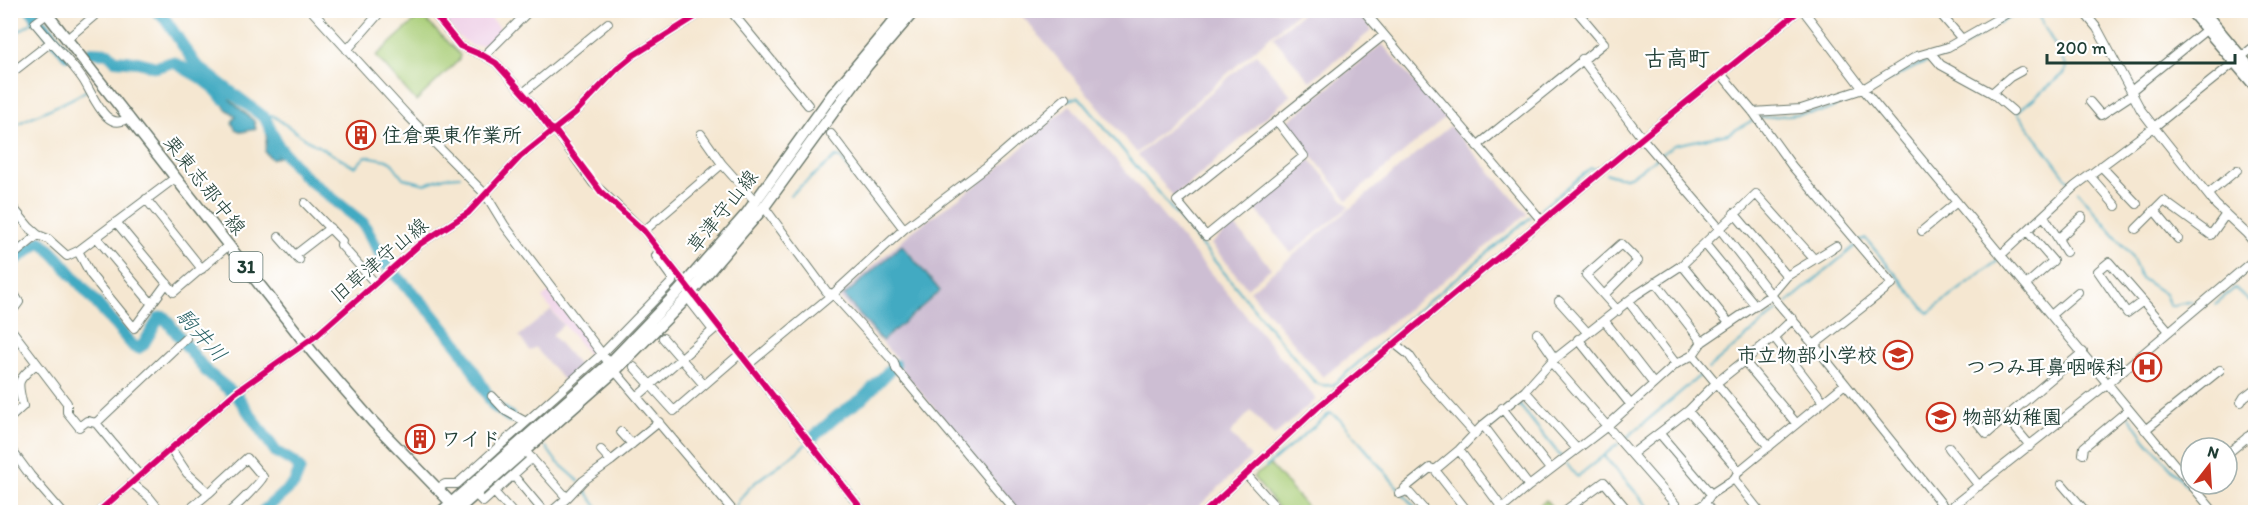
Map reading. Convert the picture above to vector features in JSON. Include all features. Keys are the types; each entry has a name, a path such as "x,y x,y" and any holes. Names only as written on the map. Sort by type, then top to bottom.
{"main road":[{"name":"草津守山線","path":"441,513 456,509 529,455 613,367 716,250 760,205 832,95 903,10"},
{"name":"草津守山線","path":"456,509 613,367 693,299 760,205 867,66 915,10"},
{"path":"2190,10 2206,30 2256,75"},
{"path":"2202,10 2256,87"},
{"name":"栗東志那中線","path":"46,12 305,343 373,422 456,509"}],"street":[{"path":"67,39 101,10"},
{"path":"311,10 486,195 505,226 602,354 734,513"},
{"path":"431,10 460,46 496,63 573,153 601,192 644,231 680,277"},
{"path":"484,56 530,10"},
{"name":"旧草津守山線","path":"98,513 234,393 305,343 420,244 468,213 520,157 575,113 626,62 706,10"},
{"path":"730,10 808,105"},
{"path":"1363,10 1542,221"},
{"path":"1477,146 1604,43 1576,10"},
{"path":"1205,513 1310,414 1394,343 1642,138 1802,10 1863,89 2179,470"},
{"path":"1937,10 1962,39"},
{"path":"1753,112 1801,109 1863,89 1917,56 1948,47 2013,10"},
{"path":"2082,10 2097,28 2132,93 2154,127 2208,194 2256,245"},
{"path":"46,12 35,23 83,79 91,96 107,117 115,122 123,122 129,117"},
{"path":"347,50 379,12"},
{"path":"523,93 608,23"},
{"path":"2090,102 2101,115 2132,93 2206,30"},
{"path":"1278,122 1304,156 1206,236 1177,201 1384,35"},
{"path":"10,74 51,42"},
{"path":"2001,255 2090,175 2256,45"},
{"path":"1930,52 1941,64 1992,93 2013,111"},
{"path":"1582,59 1642,138 1720,229 1946,512 2108,384 2256,258"},
{"path":"1992,93 2010,77 2021,71"},
{"path":"1722,75 1753,112 1792,166 1892,284 1814,345"},
{"path":"748,364 833,294 904,229 985,168 1065,98"},
{"path":"701,134 722,164 760,205 827,292 833,294 894,362 896,369 1016,513"},
{"path":"831,134 904,229"},
{"path":"644,231 722,164"},
{"path":"2101,166 2137,204"},
{"path":"2208,194 2237,170"},
{"path":"2090,175 2116,206"},
{"path":"10,204 38,235 48,239 63,255 71,255 176,178"},
{"path":"1435,470 1460,450 1502,408 1526,391 1553,360 1628,301 1682,264 1756,194 1814,259"},
{"path":"146,199 202,269"},
{"path":"2136,229 2164,201 2211,234 2226,214"},
{"path":"1922,231 1957,202"},
{"path":"305,203 342,241 341,245 375,283"},
{"path":"2154,210 2178,238"},
{"path":"1734,213 1787,276"},
{"path":"2044,216 2066,252"},
{"path":"2058,239 2082,218"},
{"path":"116,222 175,292 229,245"},
{"path":"279,237 297,258 330,228"},
{"path":"2026,285 2053,261 2027,231"},
{"path":"10,258 38,235"},
{"path":"96,237 152,304"},
{"path":"1604,295 1638,261 1621,244 1586,275 1604,295 1618,310"},
{"path":"1705,244 1755,305"},
{"path":"1460,450 1500,511 1550,469 1606,427 1653,383 1676,364 1693,354 1702,342 1771,295 1787,276 1836,246"},
{"path":"438,488 445,484 457,484 602,354 673,280 656,256 659,250"},
{"path":"78,251 91,274 134,328 167,284"},
{"path":"2143,301 2127,313 2098,271 2109,262 2143,301 2169,331"},
{"path":"1682,264 1729,323"},
{"path":"1655,282 1702,342"},
{"path":"10,287 20,302 10,314"},
{"path":"2051,315 2078,292"},
{"path":"693,299 748,364 864,513"},
{"path":"1628,301 1676,364"},
{"path":"1559,302 1587,332"},
{"path":"1632,454 1688,411 1715,384 1774,338 1793,319"},
{"path":"1604,320 1653,383"},
{"path":"10,327 67,403 67,412 79,427 87,421 96,423 139,476"},
{"path":"638,396 715,327"},
{"path":"1537,333 1553,360 1606,427 1682,513"},
{"path":"96,423 125,397 161,359 186,338"},
{"path":"663,338 704,385"},
{"path":"1774,338 1823,401"},
{"path":"1578,339 1631,405"},
{"path":"1394,343 1409,355 1425,378 1475,434"},
{"path":"634,367 674,411 740,354"},
{"path":"1693,354 1715,384 1769,447"},
{"path":"1972,416 1987,434 2081,354"},
{"path":"1745,362 1796,423"},
{"path":"10,418 23,406 18,383 36,364"},
{"path":"2145,430 2220,370"},
{"path":"1692,513 1705,503 1711,494 1845,384"},
{"path":"2241,402 2256,388"},
{"path":"1526,391 1577,449"},
{"path":"492,396 506,411 526,422"},
{"path":"1502,408 1550,469"},
{"path":"2083,454 2084,447 2128,410"},
{"path":"1688,411 1736,475 1760,513"},
{"path":"2006,417 2028,442 2029,447"},
{"path":"551,513 580,483 659,422"},
{"path":"1483,425 1529,486"},
{"path":"2239,444 2256,430"},
{"path":"621,432 632,444"},
{"path":"1660,434 1711,494"},
{"path":"2247,437 2256,447"},
{"path":"10,448 62,513"},
{"path":"1949,448 1979,486"},
{"path":"171,449 187,473 209,494"},
{"path":"601,450 611,461"},
{"path":"475,494 483,502 513,476 529,455 567,498"},
{"path":"186,513 247,458 263,477 229,513"},
{"path":"1426,513 1403,491 1430,468 1435,470 1468,513"},
{"path":"1246,474 1280,513"},
{"path":"513,476 544,513"},
{"path":"1563,513 1604,482 1623,511"},
{"path":"132,483 149,497 161,513"},
{"path":"2062,484 2085,513"},
{"path":"494,492 512,513"},
{"path":"2201,496 2214,513"},
{"path":"1705,503 1713,513"}],"shaded area":[{"path":"1018,10 1299,11 1137,153"},
{"path":"441,11 485,11 503,32 490,44 472,46 459,37 438,13"},
{"path":"1305,11 1356,11 1372,30 1310,81 1273,37"},
{"path":"1382,44 1445,118 1347,200 1286,123"},
{"path":"1256,54 1291,95 1174,197 1138,155"},
{"path":"1070,105 1316,399 1274,436 1251,411 1230,433 1251,457 1193,512 1152,512 1148,508 1142,512 1018,512 902,370 900,362 839,297 910,233 992,174"},
{"path":"1450,126 1527,214 1323,377 1250,291"},
{"path":"1310,159 1349,207 1291,253 1252,205"},
{"path":"1234,225 1271,268 1247,288 1211,244"},
{"path":"551,291 598,354 592,359 542,298"},
{"path":"551,310 563,325 552,335 581,368 565,382 535,347 530,351 519,336"}],"green space":[{"path":"421,15 460,55 459,60 416,101 376,56"},
{"path":"1270,465 1307,507 1301,512 1282,512 1253,477"},
{"path":"1546,500 1556,512 1536,512 1534,510"}],"water":[{"path":"227,97 254,121 256,129 242,132 235,129 232,122 236,116 225,108 221,100"},
{"path":"267,133 279,157 271,159 265,152"},
{"path":"902,245 940,291 882,341 844,296"}],"waterway":[{"path":"31,10 38,19"},
{"path":"156,10 165,19 196,65 265,118 279,147 303,175 363,223 387,266 431,312 461,349 494,406 510,417"},
{"path":"1940,58 1955,53 1996,24 2026,10"},
{"path":"2035,10 2066,65 2065,73 2017,112 2070,183"},
{"path":"10,40 33,22"},
{"path":"43,24 67,55"},
{"path":"91,52 108,53 115,60 138,62 156,67 173,62 206,81 223,99"},
{"path":"1869,90 1934,60"},
{"path":"10,128 87,90"},
{"path":"1760,118 1825,111 1864,93"},
{"path":"1068,100 1079,97 1312,379 1321,385 1333,385 1418,310 1531,217"},
{"path":"265,118 272,115 307,140 355,167 366,156 387,160 403,178 425,184 445,177 460,176"},
{"path":"1660,155 1674,145 1728,134 1755,119"},
{"path":"790,195 836,157 841,158 855,178 859,179 890,218"},
{"path":"1606,173 1627,177 1638,172 1656,158"},
{"path":"1541,209 1591,168 1601,170"},
{"path":"2078,191 2131,255 2141,278 2165,294 2170,306 2192,301"},
{"path":"1859,242 1865,238 1928,313 2000,259"},
{"name":"駒井川","path":"10,264 41,241 134,347 138,348 143,345 159,318 164,317 206,371 238,397 276,452 295,463 300,469 294,484 262,512"},
{"path":"1787,303 1855,246"},
{"path":"2215,304 2235,288 2250,302 2256,290"},
{"path":"1708,369 1778,310"},
{"path":"812,438 837,416 862,399 895,365"},
{"path":"1624,440 1703,373"},
{"path":"1517,402 1562,458"},
{"path":"1266,467 1330,413 1341,420 1400,490"},
{"path":"2129,416 2146,440 2179,477"},
{"path":"736,506 742,496 759,479 806,444"},
{"path":"1566,463 1577,477 1618,444"},
{"path":"546,447 556,461 579,481"},
{"path":"1604,456 1653,512"},
{"path":"582,486 601,512"},
{"path":"1403,494 1419,512"}],"cycle path":[{"path":"431,10 460,46 496,63 529,100 549,127 557,133 601,192 644,231 864,512"},
{"path":"98,512 236,392 317,335 420,244 468,213 520,157 575,113 617,69 634,55 706,10"},
{"path":"1205,512 1318,407 1800,10"}],"place":[{"name":"住倉栗東作業所","path":"361,135"},
{"name":"市立物部小学校","path":"1898,355"},
{"name":"つつみ耳鼻咽喉科","path":"2147,367"},
{"name":"物部幼稚園","path":"1941,417"},
{"name":"ワイド","path":"420,439"}],"district":[{"name":"古高町","path":"1677,58"}]}
